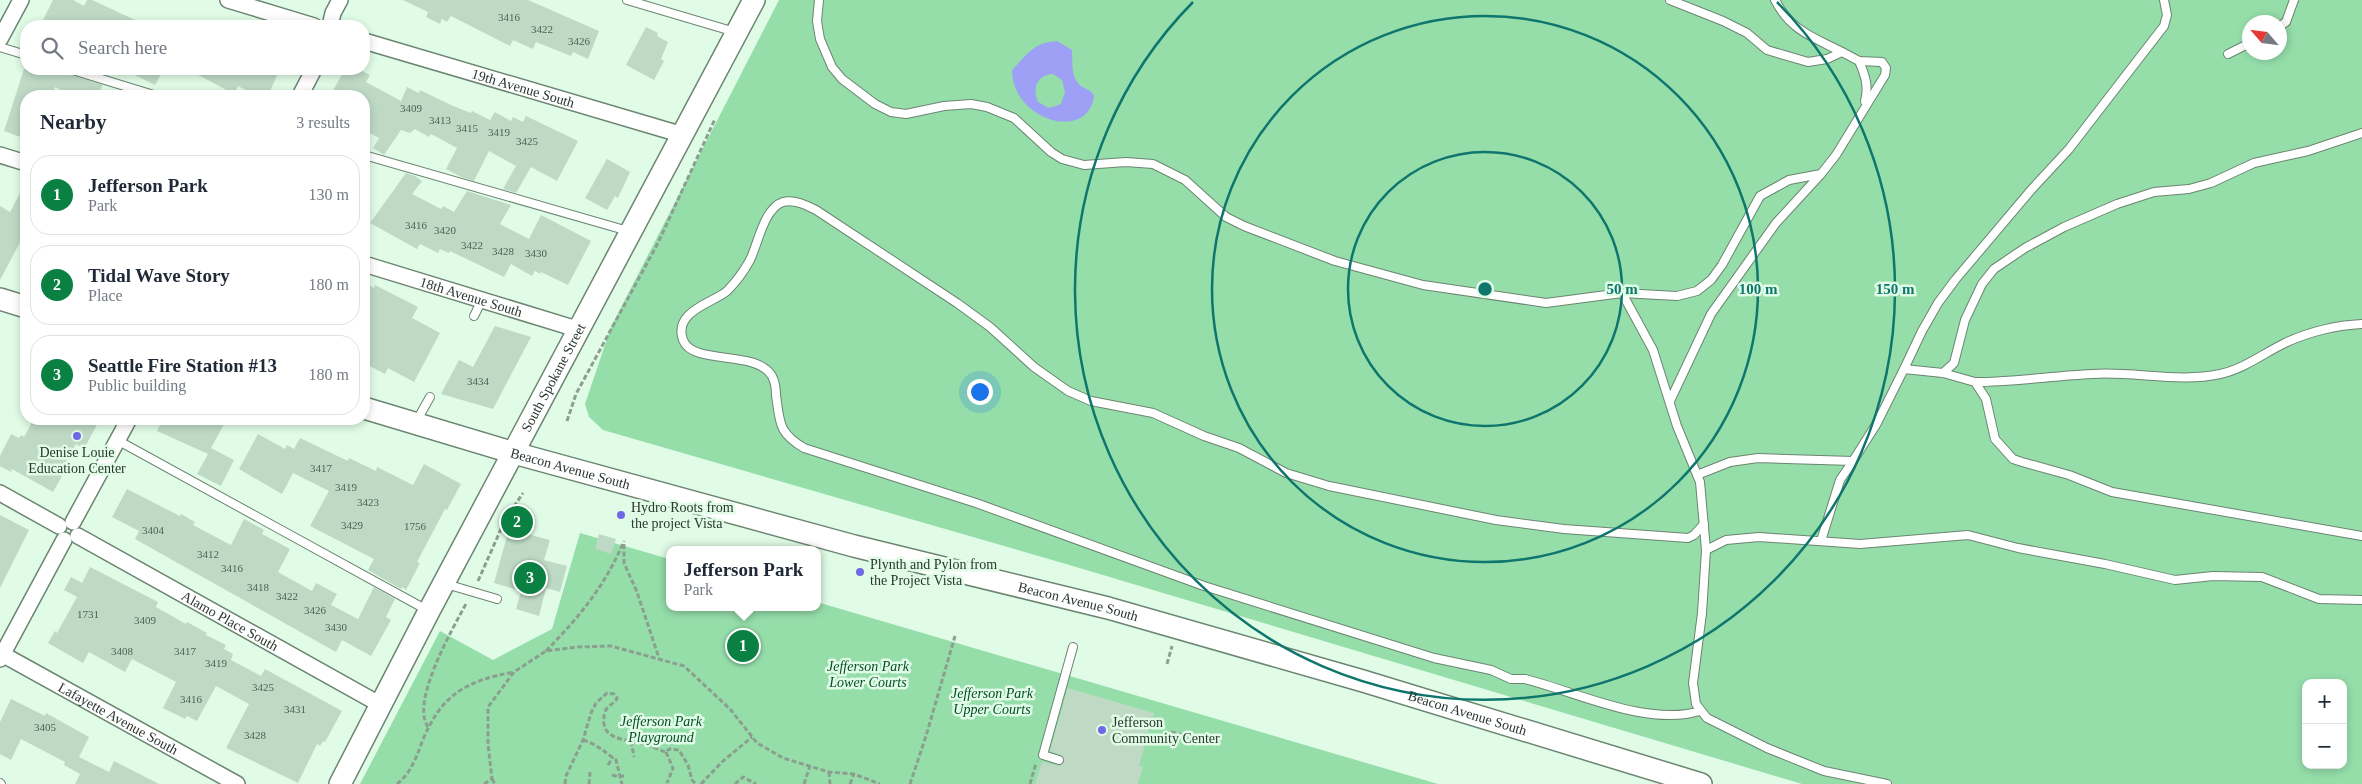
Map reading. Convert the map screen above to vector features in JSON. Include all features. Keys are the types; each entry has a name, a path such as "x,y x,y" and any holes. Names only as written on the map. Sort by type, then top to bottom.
{"main road":[{"name":"South Spokane Street","path":"340,784 444,583 754,0"},
{"path":"0,299 20,305"},
{"name":"Beacon Avenue South","path":"370,410 514,453 854,546 1108,608 1363,681 1701,784"}],"street":[{"path":"0,39 21,0"},
{"path":"228,0 294,20"},
{"path":"331,20 340,0"},
{"name":"19th Avenue South","path":"370,43 683,135"},
{"path":"303,90 311,75"},
{"path":"0,155 20,161"},
{"name":"18th Avenue South","path":"370,266 580,330"},
{"path":"1,656 126,425"},
{"name":"Alamo Place South","path":"0,493 381,704"},
{"name":"Lafayette Avenue South","path":"1,656 237,784"}],"lane":[{"path":"626,0 737,33"},
{"path":"819,0 817,21 820,39 832,66 854,90 874,104 891,112 906,114 944,106 971,104 988,107 1014,118 1051,152 1062,159 1084,165 1126,162 1153,164 1185,180 1226,217 1244,226 1334,261 1380,275 1423,285 1546,303 1622,293 1677,296 1697,290 1711,280 1722,266 1760,196 1789,180 1821,174"},
{"path":"1670,0 1739,29 1767,50 1808,62 1827,59 1842,52"},
{"path":"1670,401 1711,314 1776,223 1836,155 1882,80 1886,68 1882,62 1859,61 1804,33 1781,12 1775,0"},
{"path":"1821,541 1840,480 1877,423 1926,324 1955,280 2031,190 2069,149 2164,26 2167,15 2164,0"},
{"path":"2287,19 2294,0"},
{"path":"0,47 20,53"},
{"path":"2228,54 2242,47"},
{"path":"1859,61 1866,78 1868,93 1862,110"},
{"path":"1866,78 1872,62"},
{"path":"89,75 138,90"},
{"path":"1943,373 1954,363 1965,320 1982,284 1994,269 2025,248 2064,227 2118,204 2154,192 2189,188 2211,183 2254,163 2308,151 2362,133"},
{"path":"370,157 632,232"},
{"path":"1700,711 1683,716 1664,716 1614,705 1525,679 1511,679 1491,670 1434,658 1204,586 976,504 804,448 787,436 782,429 775,385 772,376 766,369 746,361 701,353 688,347 684,341 682,331 691,311 726,292 740,276 749,262 768,215 777,205 791,201 816,210 957,302 990,327 1034,367 1068,391 1091,401 1153,413 1204,436 1239,448 1294,476 1329,486 1496,520 1564,529 1688,538 1694,535 1704,524"},
{"path":"1622,293 1653,350 1678,426 1697,475 1706,550 1702,613 1693,683 1696,704 1707,718 1767,748 1824,771 1887,784"},
{"path":"474,316 482,300"},
{"path":"1904,369 1943,373 1975,382 2032,381 2092,374 2202,377 2238,367 2287,342 2341,325 2362,324"},
{"path":"1975,382 1986,399 1996,439 2013,459 2069,475 2112,492 2362,536"},
{"path":"415,424 430,397"},
{"path":"117,440 429,612"},
{"path":"1697,475 1730,462 1758,458 1853,461"},
{"path":"1706,550 1726,540 1759,537 1860,544 1968,535 2018,548 2104,564 2174,580 2213,576 2262,577 2319,600 2362,600"},
{"path":"444,583 497,599"},
{"path":"1059,760 1043,755 1074,647"}],"path":[{"path":"566,421 576,394 658,243 718,113"},
{"path":"428,727 424,721 423,706 431,676 443,647 505,520 523,493"},
{"path":"496,784 492,779 488,744 488,707 514,672 546,651 575,621 612,569 624,541 624,564 637,592 660,658"},
{"path":"910,784 929,728 955,636"},
{"path":"546,651 611,646 684,666 730,709 757,743 783,758 829,772 854,774 880,784"},
{"path":"397,784 410,769 428,727 440,707 463,688 486,678 514,672"},
{"path":"565,784 566,776 583,740 596,703 607,694 614,694 617,698 605,711 604,719 607,729 614,738 631,741 666,752 669,749 679,750 688,765 692,780 696,784"},
{"path":"1171,732 1187,736"},
{"path":"701,784 722,762 752,737"},
{"path":"583,740 596,744 604,753 616,760 621,784"},
{"path":"631,741 634,757"},
{"path":"666,752 673,768 667,783"},
{"path":"1030,784 1036,764 1043,755"},
{"path":"608,765 612,757"},
{"path":"804,784 810,766"},
{"path":"589,784 590,772"},
{"path":"829,772 830,784"},
{"path":"850,784 854,774"},
{"path":"612,775 620,777 626,775"},
{"path":"735,784 743,777 756,784"},
{"path":"484,784 492,779"}],"green space":[{"path":"779,0 2362,0 2362,784 1802,784 1066,564 603,430 589,417 585,404 611,327"},
{"path":"580,533 666,558 666,611 821,611 821,603 1438,784 360,784 440,631 493,660 552,629"}],"water":[{"path":"1057,41 1072,50 1075,78 1081,86 1090,91 1094,96 1089,110 1079,119 1065,122 1036,113 1024,102 1015,87 1012,70 1031,50 1049,42","holes":["1053,74 1062,80 1065,92 1061,104 1049,108 1038,102 1036,87 1043,77"]}],"building":[{"path":"53,0 73,0 84,6 87,0 92,0 135,20 43,20"},
{"path":"403,0 528,0 599,31 588,59 573,52 571,56 536,42 533,49 513,40 510,46 451,16 447,22 442,19 440,24 426,17 428,12"},
{"path":"646,27 658,33 657,36 668,42 661,59 664,61 654,80 626,65"},
{"path":"22,75 70,75 103,85 100,90 61,90 55,87 54,90 20,90 20,137 4,131"},
{"path":"135,75 161,75 155,85"},
{"path":"198,75 277,75 270,90 246,90 238,86 236,90 226,90"},
{"path":"342,75 370,75 366,82 401,101 407,87 419,93 420,90 453,106 471,113 472,111 490,120 495,112 511,121 513,117 523,122 526,116 578,141 557,181 531,167 516,193 503,189 516,166 489,151 474,181 461,177 446,169 457,148 431,134 429,137 415,129 410,133 401,130 384,155 373,148 379,138 370,133 370,90 333,90"},
{"path":"607,159 630,172 618,198 615,196 607,210 585,198"},
{"path":"406,173 422,181 412,194 441,209 443,206 454,212 467,191 511,205 500,224 529,239 541,215 591,241 568,285 541,272 540,274 535,271 532,276 511,264 504,277 450,251 449,253 440,249 438,253 420,244 417,249 370,223"},
{"path":"20,193 20,242 0,280 0,206 10,212"},
{"path":"375,285 418,307 412,318 440,333 414,382 388,368 385,374 370,366 370,286 374,288"},
{"path":"495,326 531,337 493,409 441,394 459,360 473,367"},
{"path":"30,425 97,425 84,449 76,444 59,475 62,476 53,492 12,469 11,472 0,466 0,456 11,434 19,438 21,435 24,437"},
{"path":"160,425 224,425 211,448 234,460 221,486 197,474 208,454 157,431"},
{"path":"258,434 285,449 287,445 294,449 300,438 348,461 349,458 376,471 377,467 413,485 424,464 461,484 447,510 445,509 417,562 420,563 406,590 368,570 374,559 310,526 329,491 293,473 282,494 239,469"},
{"path":"127,489 180,516 181,514 195,522 193,525 231,545 244,519 264,530 262,534 290,549 278,572 312,591 316,583 337,594 331,605 358,619 374,587 395,599 386,617 391,620 371,656 342,640 336,652 135,539 139,531 112,517"},
{"path":"0,515 29,530 0,588"},
{"path":"509,529 550,540 544,560 567,566 560,592 546,588 539,616 516,609 521,591 494,583"},
{"path":"599,534 616,539 611,554 595,549"},
{"path":"90,567 158,602 156,607 186,624 187,622 207,633 206,635 226,645 224,649 233,654 231,660 261,676 265,669 342,711 325,742 323,741 320,746 317,744 298,783 226,748 249,704 216,686 197,721 187,716 185,719 163,708 176,682 132,659 125,672 89,652 83,663 48,643 55,631 57,633 77,597 64,590 71,577 82,583"},
{"name":"Jefferson Community Center","path":"1068,688 1154,713 1139,766 1143,767 1138,784 1035,784 1042,762 1060,766 1064,762 1063,756 1050,751"},
{"path":"11,699 45,716 46,713 89,737 79,757 109,772 114,761 159,784 75,784 80,774 64,765 65,762 21,739 11,760 0,754 0,722"}],"place":[{"name":"Denise Louie Education Center","path":"77,436"},
{"name":"Hydro Roots from the project Vista","path":"621,515"},
{"name":"Tidal Wave Story","path":"517,522"},
{"name":"Plynth and Pylon from the Project Vista","path":"860,572"},
{"name":"Seattle Fire Station #13","path":"530,578"},
{"name":"Jefferson Park","path":"743,646"},
{"name":"Jefferson Community Center","path":"1102,730"}],"park label":[{"name":"Jefferson Park Lower Courts","path":"868,674"},
{"name":"Jefferson Park Upper Courts","path":"992,702"},
{"name":"Jefferson Park Playground","path":"661,730"}]}
